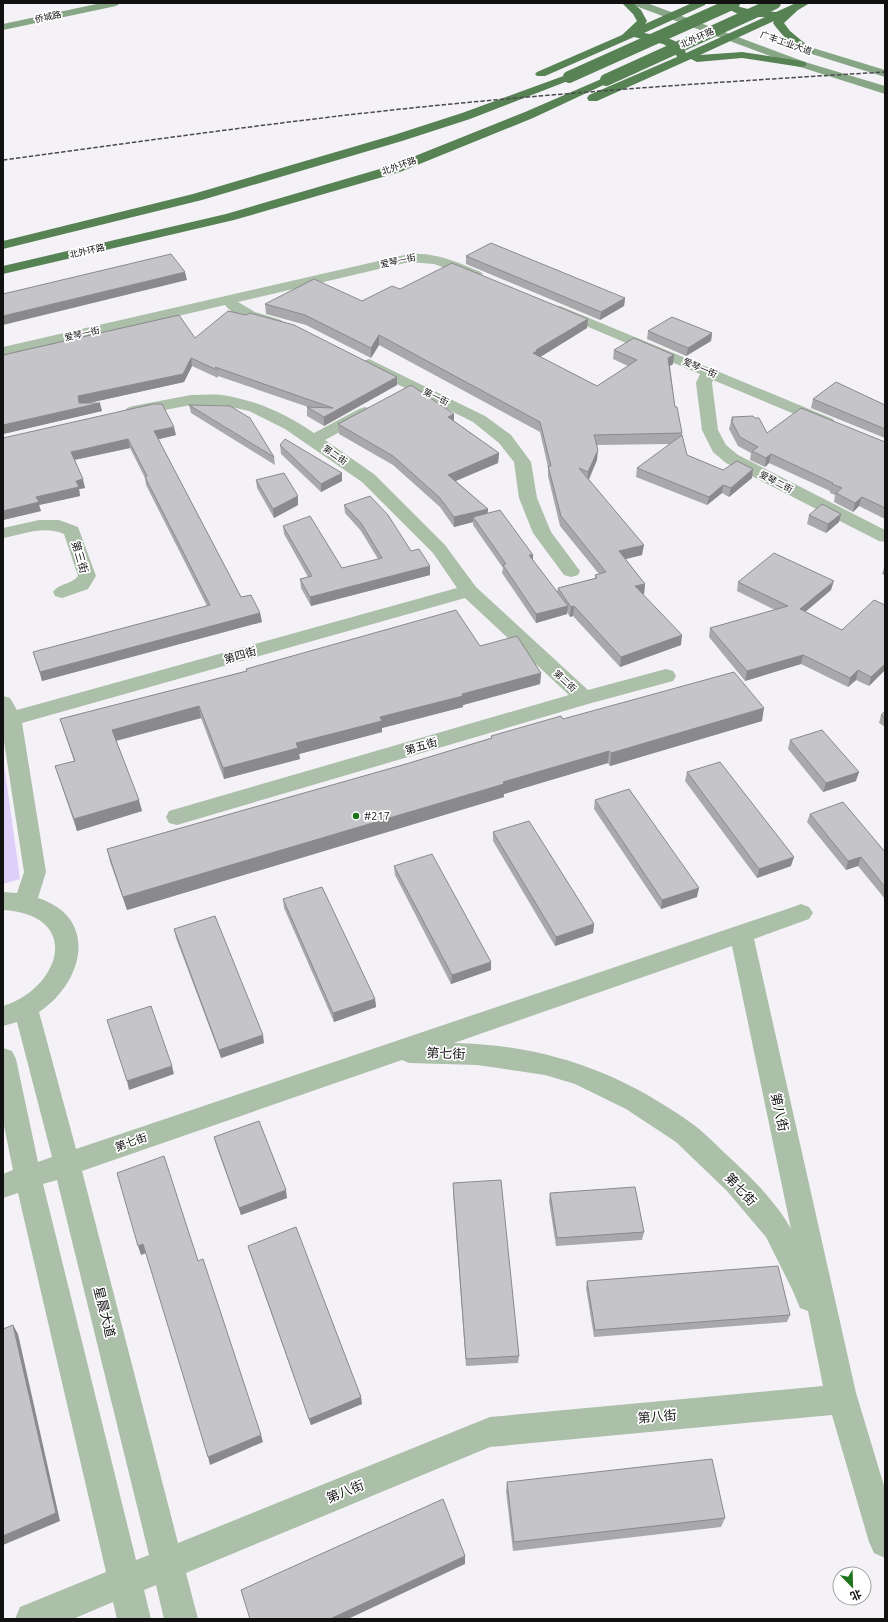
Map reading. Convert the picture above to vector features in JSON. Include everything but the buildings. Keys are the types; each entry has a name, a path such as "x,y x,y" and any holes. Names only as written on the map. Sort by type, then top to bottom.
{"highway":[{"path":"627,3 637,12 642,21 629,36"},
{"path":"534,77 701,3"},
{"path":"728,3 730,6 739,10 772,14 795,7"},
{"name":"北外环路","path":"3,245 196,197 398,138 466,116 569,77 734,3"},
{"name":"北外环路","path":"3,270 229,217 395,169 529,115 775,3"},
{"path":"395,169 478,147 678,61 795,7"},
{"path":"795,7 778,23 786,33 808,51"},
{"path":"629,36 667,42 679,48 678,61"},
{"path":"678,61 742,55 801,64"},
{"path":"398,138 473,102 513,86"},
{"path":"3,238 116,217"},
{"path":"3,282 131,240"}],"street":[{"name":"侨城路","path":"3,22 93,3"},
{"name":"侨城路","path":"3,27 116,3"},
{"name":"广丰工业大道","path":"636,3 801,64 842,78 885,90"},
{"name":"广丰工业大道","path":"672,3 761,34"},
{"name":"广丰工业大道","path":"774,39 808,51 885,74"},
{"path":"842,78 864,68"},
{"name":"爱琴一街","path":"3,352 421,256 433,258 491,282"},
{"path":"228,300 232,306 246,314 293,328"},
{"name":"爱琴一街","path":"550,306 841,428"},
{"name":"第一街","path":"356,357 479,418 505,439 522,462 528,498 542,533 571,571"},
{"name":"爱琴二街","path":"709,372 704,383 710,430 719,448 732,459 885,537"},
{"path":"313,440 412,385"},
{"name":"第二街","path":"117,414 191,400 221,400 254,407 291,425 368,478 439,550 469,590 584,698"},
{"name":"第三街","path":"3,533 39,525 59,525 72,531 87,576 81,585 62,592"},
{"name":"第四街","path":"7,711 469,590"},
{"name":"第五街","path":"177,817 584,698 666,676"},
{"path":"7,711 35,872 14,902 38,906 54,917 64,932 67,950 62,969 50,987 32,1003 14,1011"},
{"name":"第七街","path":"15,1182 801,913"},
{"name":"第八街","path":"32,1619 490,1432 842,1399 741,934"},
{"name":"星晨大道","path":"14,1011 67,1164 181,1619"},
{"name":"第七街","path":"396,1051 477,1054 545,1064 582,1075 634,1101 684,1134 737,1182 776,1228 805,1284 842,1399 885,1542"},
{"path":"4,1069 15,1182 134,1619"}],"shaded area":[{"path":"3,757 20,879 3,884"}],"railway":[{"path":"3,160 193,134 383,111 634,88 885,72"}],"place":[{"name":"#217","path":"356,816"}]}
